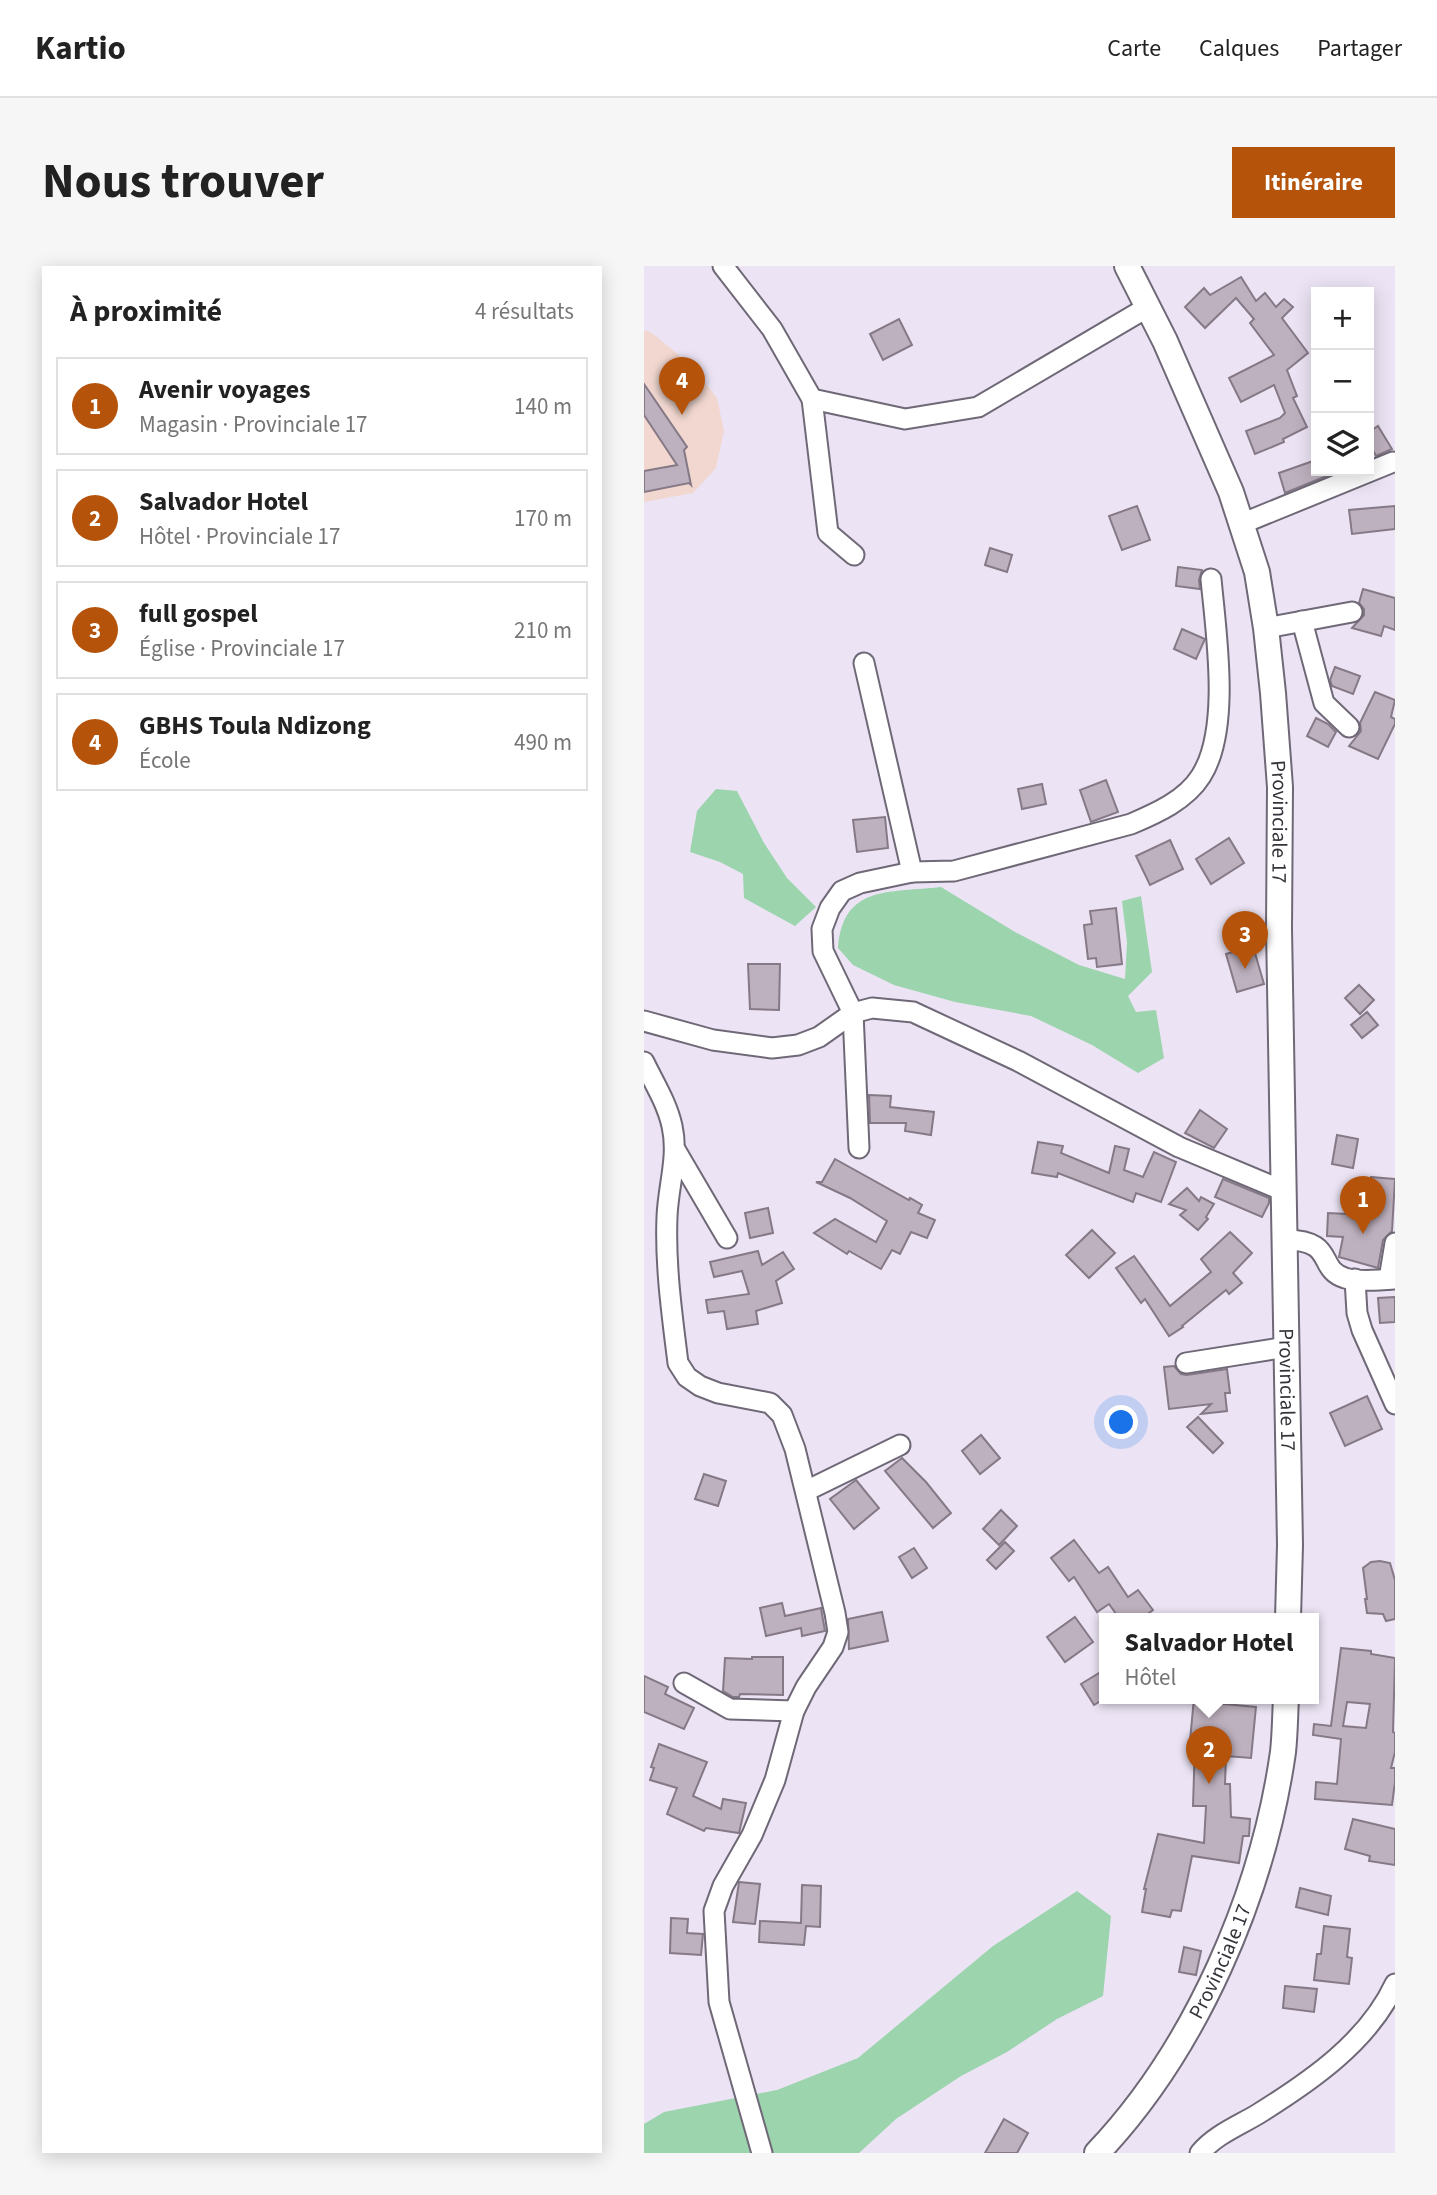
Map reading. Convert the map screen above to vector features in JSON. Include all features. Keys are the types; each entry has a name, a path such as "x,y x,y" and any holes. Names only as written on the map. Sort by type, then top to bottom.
{"main road":[{"name":"Provinciale 17","path":"1127,266 1165,341 1231,492 1257,572 1266,628 1280,787 1279,929 1290,1545 1288,1613"},
{"name":"Provinciale 17","path":"1097,2153 1159,2075 1209,1992 1222,1962 1244,1904 1269,1820 1283,1751 1286,1704"}],"street":[{"path":"723,266 772,328 812,398 828,533 854,555"},
{"path":"812,398 905,419 978,407 1148,307"},
{"path":"1241,524 1393,462"},
{"path":"859,1148 853,1013 823,951 822,929 830,908 842,891 860,883 912,872 954,871 1104,832 1154,815 1180,799 1201,776 1214,748 1218,710 1218,657 1211,579"},
{"path":"1266,628 1352,612"},
{"path":"1302,621 1324,703 1349,727"},
{"path":"864,663 912,872"},
{"path":"644,1021 713,1040 772,1048 798,1045 819,1037 853,1013 872,1008 913,1012 1018,1061 1180,1147 1284,1191"},
{"path":"644,1062 665,1102 676,1151 667,1214 667,1240 678,1363 687,1377 700,1386 718,1393 769,1403 782,1415 795,1449 838,1632 833,1647 806,1687 794,1712 775,1780 752,1835 723,1886 715,1911 719,2002 762,2153"},
{"path":"676,1151 727,1238"},
{"path":"1285,1240 1313,1243 1334,1270 1345,1278 1356,1279 1392,1279 1395,1243"},
{"path":"1356,1279 1357,1313 1362,1330 1394,1402"},
{"path":"1186,1363 1287,1347"},
{"path":"806,1492 900,1445"},
{"path":"684,1683 730,1709 794,1712"},
{"path":"1200,2153 1216,2137 1289,2094 1347,2049 1374,2019 1395,1984"}],"shaded area":[{"path":"644,330 652,333 691,365 717,398 724,431 716,468 693,493 644,502"}],"green space":[{"path":"716,789 737,791 764,843 787,878 816,907 795,926 744,898 743,874 720,862 690,852 697,811"},
{"path":"941,887 1015,932 1079,965 1125,979 1127,942 1122,901 1141,896 1152,972 1128,996 1136,1012 1156,1010 1164,1058 1138,1073 1092,1045 1031,1016 955,1002 894,985 853,965 838,948 842,927 849,912 860,902 888,892"},
{"path":"1077,1891 1111,1916 1103,1996 1057,2019 1007,2052 961,2076 896,2119 859,2153 644,2153 644,2124 664,2112 777,2090 858,2058 993,1946"}],"building":[{"path":"1241,277 1256,301 1265,293 1276,307 1284,299 1293,307 1282,318 1308,353 1287,370 1297,396 1293,398 1307,427 1283,439 1284,442 1255,454 1246,431 1280,418 1285,413 1274,385 1241,402 1229,378 1274,355 1250,323 1254,319 1236,298 1205,328 1185,307 1204,288 1210,295"},
{"path":"899,319 912,345 883,360 870,334"},
{"path":"644,384 687,447 684,450 691,485 689,483 644,492 644,471 677,465 644,415"},
{"path":"1378,426 1392,449 1376,456 1374,453 1374,429"},
{"path":"1311,462 1311,476 1327,476 1285,493 1279,473"},
{"path":"1137,506 1150,540 1122,550 1109,516"},
{"path":"1395,506 1395,529 1352,534 1349,510"},
{"path":"990,548 1012,555 1007,572 985,565"},
{"path":"1178,567 1202,570 1200,589 1176,586"},
{"path":"1363,589 1395,598 1395,630 1384,626 1381,636 1352,628 1364,615 1364,609 1359,603"},
{"path":"1182,629 1205,639 1196,659 1174,649"},
{"path":"1335,667 1360,676 1353,694 1332,686 1330,680"},
{"path":"1375,692 1395,700 1391,717 1395,719 1395,724 1378,759 1349,746 1361,731 1360,723"},
{"path":"1316,718 1336,732 1328,747 1307,736"},
{"path":"1106,780 1118,812 1091,822 1080,790"},
{"path":"1042,784 1046,804 1022,809 1018,789"},
{"path":"885,817 888,848 857,852 853,820"},
{"path":"1229,838 1244,863 1211,884 1196,859"},
{"path":"1170,840 1183,869 1150,885 1136,856"},
{"path":"1116,908 1122,964 1097,967 1096,958 1088,959 1084,925 1092,924 1090,911"},
{"path":"1253,946 1264,984 1237,992 1226,954"},
{"path":"748,964 780,964 779,1010 750,1009"},
{"path":"1359,985 1374,1000 1360,1014 1345,998"},
{"path":"1367,1012 1378,1025 1362,1038 1351,1025"},
{"path":"869,1095 891,1096 890,1107 934,1112 931,1135 905,1131 906,1123 870,1123"},
{"path":"1200,1110 1227,1129 1214,1148 1185,1133"},
{"path":"1337,1135 1358,1139 1353,1168 1332,1164"},
{"path":"1038,1142 1063,1146 1061,1153 1109,1173 1115,1146 1129,1149 1124,1170 1143,1177 1154,1152 1176,1162 1161,1202 1136,1193 1133,1202 1058,1173 1057,1177 1032,1173"},
{"path":"835,1159 922,1205 918,1213 935,1220 927,1238 911,1232 900,1254 892,1250 881,1269 849,1251 847,1254 814,1233 835,1219 876,1242 887,1221 850,1198 816,1182 822,1182"},
{"path":"1371,1177 1395,1179 1392,1231 1383,1240 1378,1268 1339,1257 1343,1237 1327,1236 1328,1213 1368,1215"},
{"path":"1223,1179 1269,1198 1262,1217 1215,1197"},
{"path":"1187,1188 1199,1201 1201,1197 1214,1204 1206,1217 1208,1219 1198,1230 1180,1215 1186,1210 1169,1204"},
{"path":"768,1208 773,1233 750,1238 745,1213"},
{"path":"1092,1230 1115,1253 1089,1278 1066,1255"},
{"path":"1230,1232 1252,1253 1233,1273 1242,1283 1229,1294 1226,1290 1169,1336 1145,1299 1141,1303 1116,1268 1134,1256 1170,1306 1211,1272 1201,1259"},
{"path":"758,1251 762,1265 783,1252 794,1269 776,1281 782,1303 756,1311 758,1324 727,1329 724,1311 708,1313 706,1300 749,1294 742,1271 714,1277 710,1262"},
{"path":"1395,1297 1395,1322 1380,1323 1378,1298"},
{"path":"1174,1366 1181,1374 1187,1375 1227,1369 1230,1393 1225,1393 1227,1411 1201,1414 1211,1404 1169,1409 1164,1367"},
{"path":"1367,1396 1382,1429 1345,1446 1330,1413"},
{"path":"1198,1417 1223,1443 1213,1453 1187,1427"},
{"path":"981,1435 1000,1458 980,1474 962,1451"},
{"path":"902,1458 951,1513 933,1528 885,1471"},
{"path":"704,1474 726,1481 718,1506 695,1499"},
{"path":"856,1480 879,1508 854,1529 830,1499"},
{"path":"1001,1510 1017,1526 999,1545 983,1529"},
{"path":"1074,1540 1099,1573 1108,1567 1128,1597 1138,1590 1153,1610 1149,1613 1115,1613 1109,1604 1097,1612 1074,1577 1069,1581 1051,1558"},
{"path":"1005,1542 1014,1551 996,1569 987,1560"},
{"path":"914,1548 927,1568 912,1578 899,1557"},
{"path":"1371,1562 1390,1563 1395,1580 1395,1619 1386,1621 1383,1614 1367,1613 1365,1599 1363,1568"},
{"path":"782,1603 785,1616 821,1608 825,1631 802,1636 801,1628 766,1636 760,1608"},
{"path":"882,1612 888,1641 849,1649 848,1619"},
{"path":"1075,1617 1093,1642 1065,1662 1047,1637"},
{"path":"1341,1648 1371,1651 1371,1654 1395,1658 1395,1752 1391,1768 1395,1768 1395,1782 1392,1805 1315,1799 1316,1782 1337,1784 1341,1739 1313,1735 1314,1724 1331,1726","holes":["1347,1702 1370,1704 1366,1728 1343,1726"]},
{"path":"783,1657 783,1695 740,1694 739,1697 733,1697 723,1691 725,1658"},
{"path":"1099,1673 1099,1702 1094,1705 1081,1684"},
{"path":"644,1676 668,1687 665,1694 694,1708 684,1729 644,1712"},
{"path":"1193,1704 1256,1707 1251,1758 1226,1756 1225,1784 1230,1784 1231,1817 1250,1819 1249,1836 1243,1836 1239,1863 1192,1856 1181,1911 1172,1910 1170,1917 1142,1912 1144,1889 1158,1834 1204,1843 1206,1806 1193,1806 1195,1742 1190,1741"},
{"path":"659,1744 707,1762 693,1796 721,1809 723,1799 746,1803 739,1833 706,1828 704,1831 667,1814 677,1788 650,1780 654,1768 651,1767"},
{"path":"1353,1819 1395,1829 1395,1865 1369,1861 1370,1856 1345,1849"},
{"path":"739,1882 760,1884 755,1924 733,1922"},
{"path":"802,1885 821,1886 820,1927 806,1926 804,1945 759,1942 760,1921 801,1923"},
{"path":"1300,1888 1331,1896 1328,1915 1296,1907"},
{"path":"671,1918 688,1919 687,1933 703,1934 701,1955 670,1953"},
{"path":"1324,1926 1350,1929 1347,1957 1352,1958 1349,1984 1314,1980 1317,1954 1321,1954"},
{"path":"1184,1947 1201,1951 1196,1975 1179,1972"},
{"path":"1285,1986 1317,1989 1314,2012 1283,2008"},
{"path":"1004,2119 1028,2133 1017,2153 985,2153"}],"place":[{"name":"GBHS Toula Ndizong","path":"682,415"},
{"name":"full gospel","path":"1245,969"},
{"name":"Avenir voyages","path":"1363,1234"},
{"name":"Salvador Hotel","path":"1209,1784"}]}
